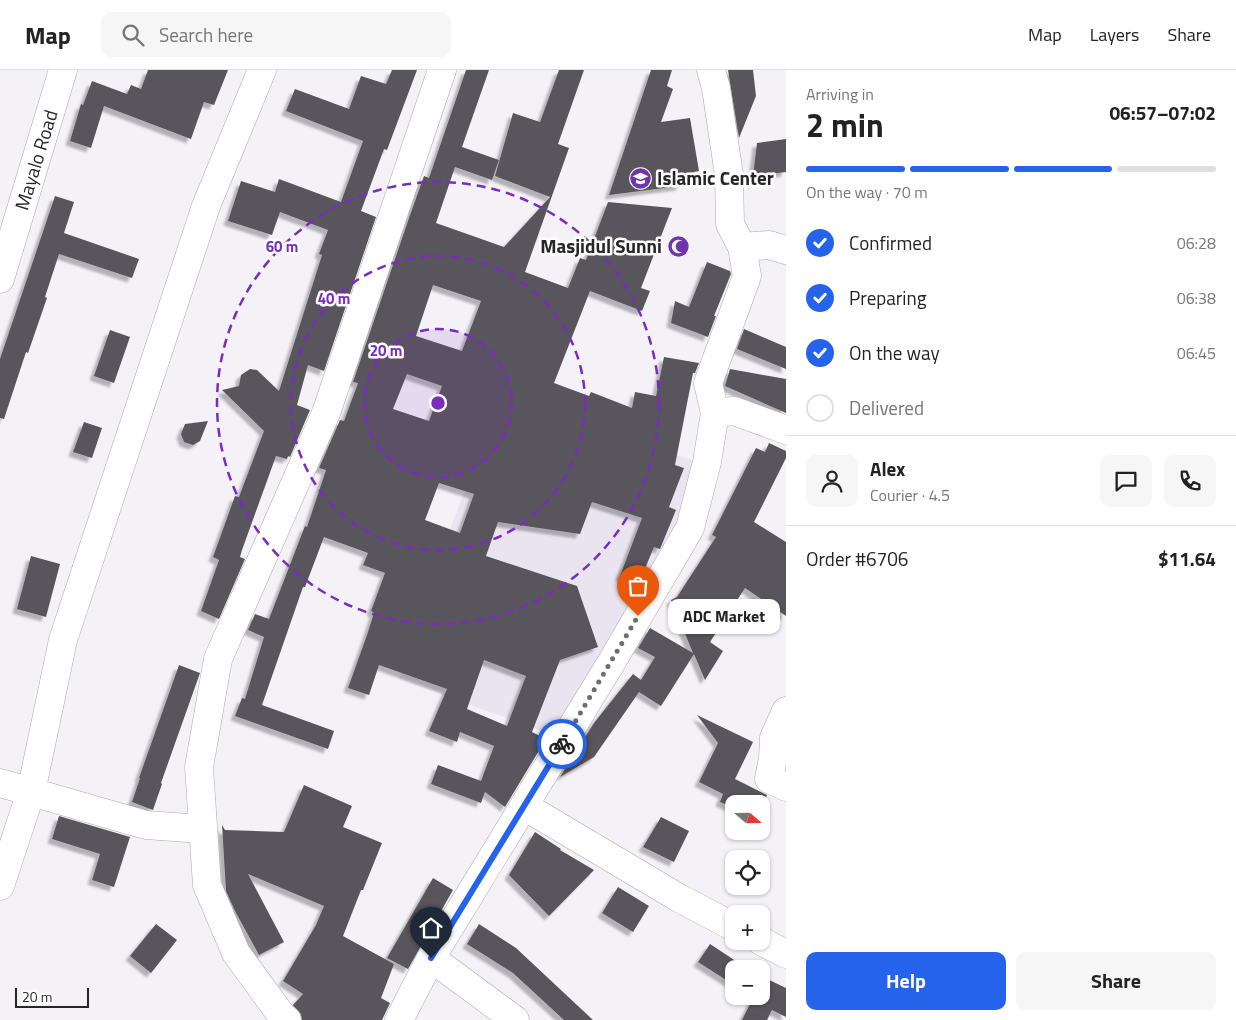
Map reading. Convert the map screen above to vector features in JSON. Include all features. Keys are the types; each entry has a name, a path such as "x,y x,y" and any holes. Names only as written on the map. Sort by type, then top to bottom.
{"street":[{"name":"Mayalo Road","path":"0,279 63,70"},
{"path":"0,886 31,792 63,640 206,206 262,70"},
{"path":"287,1020 282,1016 236,953 207,885 199,767 218,659 326,413 442,70"},
{"path":"399,1020 431,958 690,528 707,462 715,413 708,383 747,276 742,247 730,224 729,175 716,88 711,70"},
{"path":"742,247 769,245 786,250"},
{"path":"715,413 734,411 786,430"},
{"path":"786,711 774,738 774,758 769,778 786,787"},
{"path":"0,783 146,825 203,830"},
{"path":"524,806 679,898 725,922"},
{"path":"770,946 786,954"},
{"path":"431,958 515,1020"}],"shaded area":[{"path":"511,394 699,463 683,530 559,737 399,679 423,601 465,490"}],"building":[{"path":"148,70 228,70 214,105 204,102 191,139 104,106 91,148 70,141 81,104 83,105 92,81 127,94 131,85 141,89"},
{"path":"392,70 417,70 387,150 384,149 361,211 376,217 324,371 308,365 297,405 310,410 290,457 288,456 287,459 276,456 242,550 240,557 245,559 219,619 201,611 219,560 213,557 235,496 239,497 264,431 222,390 239,386 241,375 250,369 257,370 279,391 322,255 319,254 328,230 280,212 272,235 228,221 241,181 275,192 279,179 341,202 363,141 286,111 295,89 349,109 361,76 386,84"},
{"path":"466,70 489,70 462,147 499,160 492,180 455,167 436,223 504,247 550,197 495,176 513,113 540,122 559,70 584,70 558,144 569,148 525,272 568,288 580,258 586,260 608,202 672,208 641,288 650,291 642,311 590,291 554,383 589,396 591,392 632,408 635,392 656,396 664,357 699,363 695,373 693,373 675,465 684,468 669,507 676,510 660,549 654,547 639,583 620,576 642,518 592,502 580,534 498,522 486,556 577,586 598,647 560,660 532,732 546,739 505,807 485,792 481,803 431,784 438,765 481,781 494,746 460,732 457,742 429,731 447,689 379,665 369,695 348,688 367,635 374,613 371,611 385,573 363,565 368,553 324,537 305,587 303,587 262,705 334,731 328,749 235,716 242,698 245,699 264,637 248,630 255,614 269,619 305,526 307,527 326,470 319,468 340,420 344,421 358,383 353,382 409,218 424,176 429,178","holes":["433,285 481,301 462,351 416,336","407,374 442,386 429,421 393,409","439,483 474,494 460,533 425,520","484,660 526,676 507,726 467,709"]},
{"path":"651,70 672,70 667,86 673,89 661,122 690,118 699,171 684,174 680,186 609,195"},
{"path":"728,70 753,70 756,96 739,138"},
{"path":"786,139 786,172 753,176 757,143"},
{"path":"55,196 74,202 64,233 139,259 132,278 59,254 45,297 47,298 28,353 26,352 4,419 0,418 0,359"},
{"path":"707,262 730,271 731,274 714,316 716,316 708,337 671,323 675,301 689,307"},
{"path":"744,329 786,347 786,369 737,349"},
{"path":"110,330 130,337 114,383 94,376"},
{"path":"730,369 786,379 786,413 725,386"},
{"path":"208,421 200,441 193,445 184,442 181,434 185,424"},
{"path":"84,422 102,428 92,458 73,452"},
{"path":"769,443 786,451 786,458 754,522 786,542 786,616 745,588 710,642 723,651 705,680 694,654 661,706 639,692 594,757 560,777 594,723 633,674 641,680 655,657 638,648 650,628 693,653 671,600 677,597 716,537 712,535 756,448 765,452"},
{"path":"31,556 60,564 46,617 17,609"},
{"path":"179,665 200,673 153,810 132,802"},
{"path":"697,715 753,742 735,779 767,795 725,795 725,804 720,802 723,794 699,782 718,743"},
{"path":"304,785 352,806 343,827 382,843 343,936 394,964 381,998 390,1003 382,1020 302,1020 301,1014 293,1005 303,994 283,981 316,925 324,906 248,874 284,942 259,955 226,891 222,825 225,830 284,832"},
{"path":"59,816 130,837 114,887 92,880 100,854 52,839"},
{"path":"661,817 689,831 674,862 643,847"},
{"path":"535,832 560,850 594,870 549,916 509,875"},
{"path":"433,878 453,890 408,969 387,958"},
{"path":"618,887 649,906 633,932 602,913"},
{"path":"156,924 177,940 151,973 130,956"},
{"path":"479,924 516,948 593,1020 564,1020 513,973 467,944"},
{"path":"710,944 734,960 725,960 725,979 698,962"},
{"path":"770,980 786,988 786,1017 772,1010 767,1020 742,1020 750,1005 770,1005"}],"way so far":[{"path":"562,744 638,616"}],"place":[{"name":"Islamic Center","path":"641,178"},
{"name":"Masjidul Sunni","path":"678,246"},
{"name":"ADC Market","path":"638,616"}],"route":[{"path":"431,958 562,744"}]}
